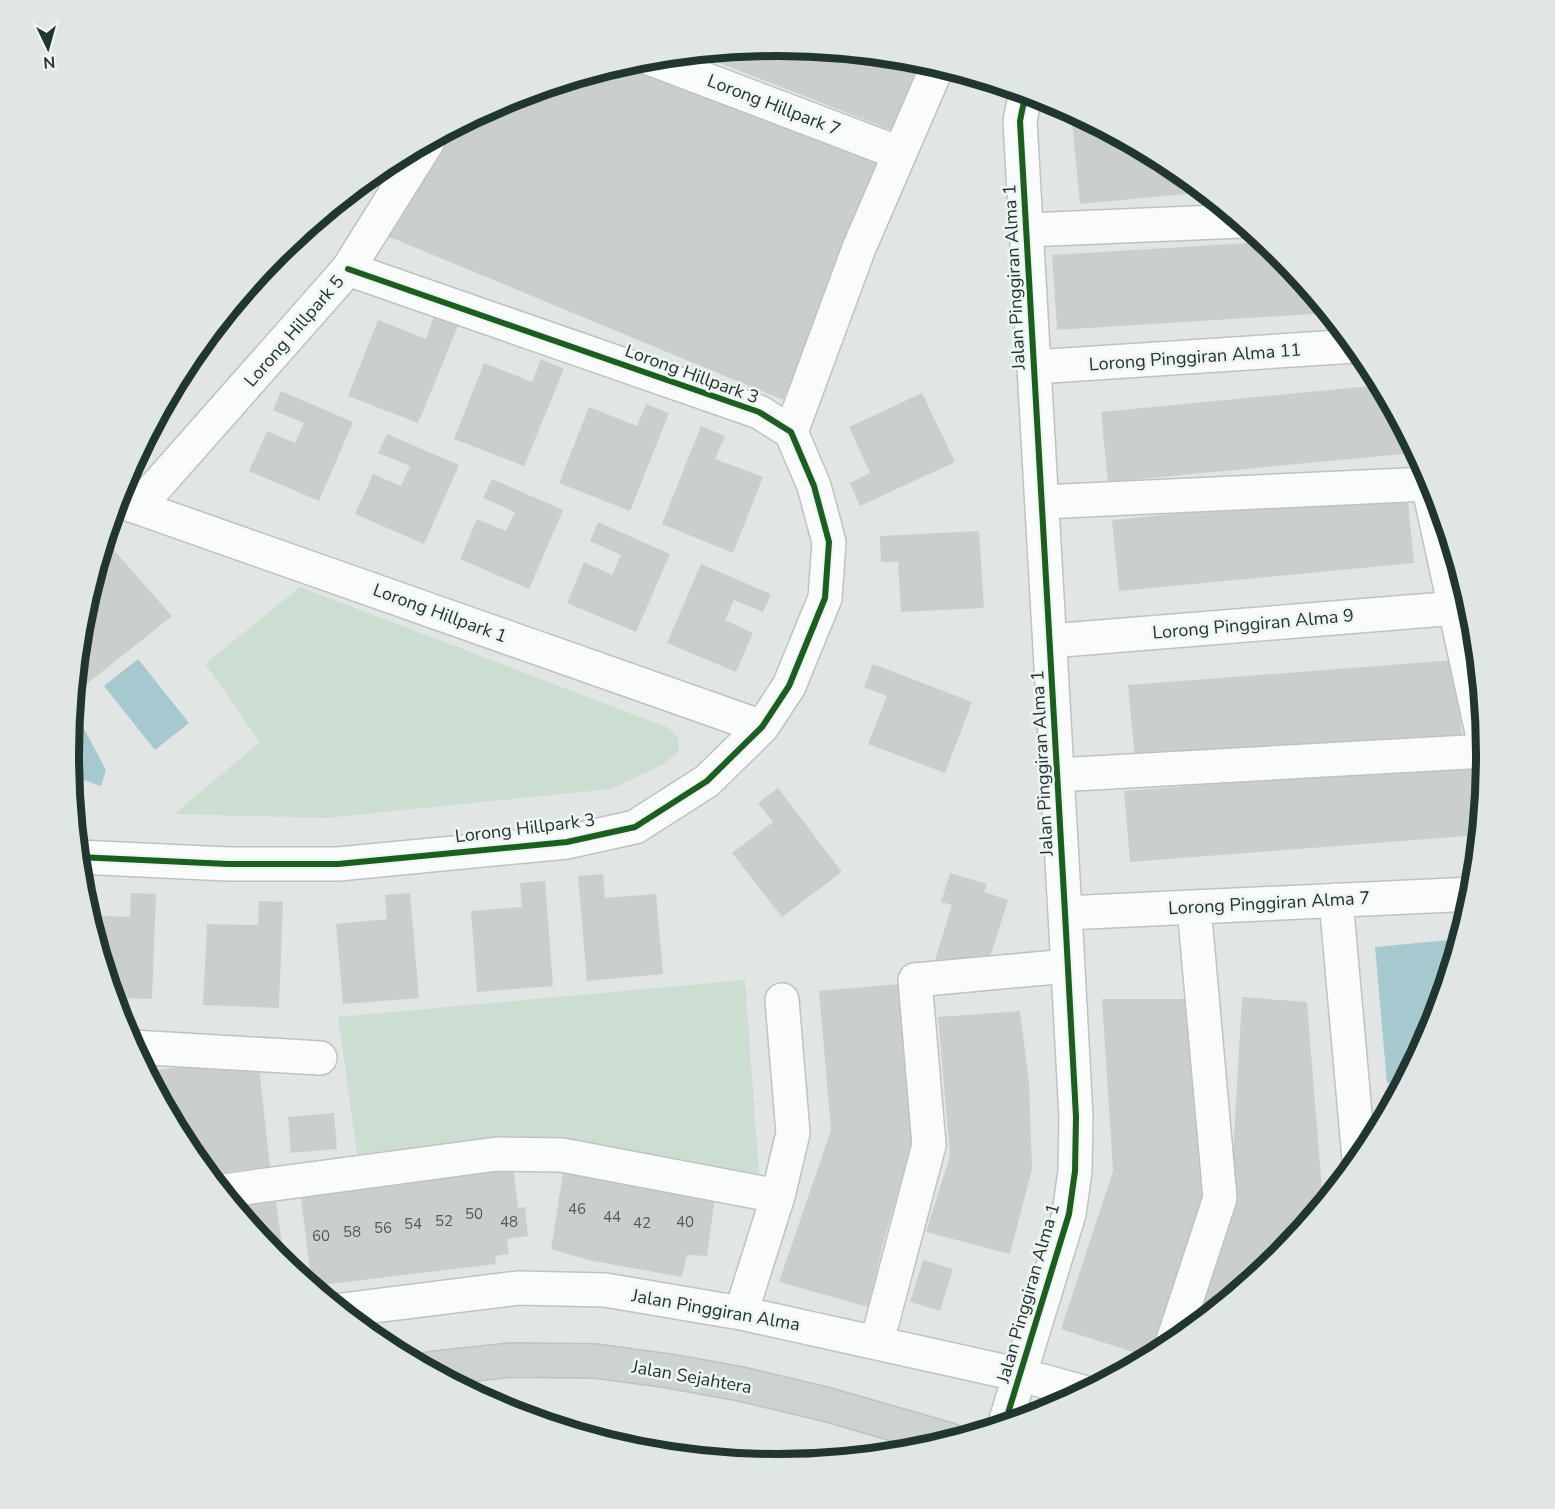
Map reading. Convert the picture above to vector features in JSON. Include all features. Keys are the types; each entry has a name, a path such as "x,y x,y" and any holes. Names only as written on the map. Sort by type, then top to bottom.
{"main road":[{"name":"Jalan Sejahtera","path":"442,1368 511,1360 596,1361 658,1369 741,1384 814,1401 934,1435"}],"street":[{"name":"Lorong Hillpark 7","path":"666,65 899,153"},
{"path":"790,432 858,248 934,74"},
{"name":"Jalan Pinggiran Alma 1","path":"1008,1414 1069,1214 1075,1171 1076,1117 1020,121 1025,102"},
{"name":"Lorong Hillpark 5","path":"128,503 348,269 420,154"},
{"path":"1026,230 1229,221"},
{"name":"Lorong Hillpark 3","path":"86,857 228,864 338,864 567,842 634,827 707,781 762,727 789,686 825,598 828,542 814,486 790,432 759,412 348,269"},
{"name":"Lorong Pinggiran Alma 11","path":"1034,367 1345,347"},
{"path":"1042,502 1422,484"},
{"name":"Lorong Hillpark 1","path":"128,503 762,727"},
{"path":"1437,526 1473,691"},
{"name":"Lorong Pinggiran Alma 9","path":"1050,640 1456,608"},
{"path":"1057,776 1476,752"},
{"name":"Lorong Pinggiran Alma 7","path":"1065,913 1462,894"},
{"path":"1336,900 1358,1145"},
{"path":"1177,1328 1220,1198 1194,907"},
{"path":"877,1342 929,1145 915,980 1067,966"},
{"path":"741,1313 778,1196 793,1133 782,1000"},
{"path":"144,1048 320,1058"},
{"path":"231,1190 497,1154 562,1155 778,1196"},
{"name":"Jalan Pinggiran Alma","path":"352,1309 518,1288 605,1290 741,1313 1021,1375 1070,1389"}],"green space":[{"path":"300,587 669,728 679,739 679,751 665,763 612,789 326,818 174,814 260,742 205,664"},
{"path":"745,980 759,1174 515,1136 357,1154 338,1017"}],"water":[{"path":"138,659 189,723 155,750 104,686"},
{"path":"80,721 106,770 101,786 80,778"},
{"path":"1452,940 1423,1022 1394,1082 1387,1083 1375,947"}],"building":[{"path":"823,57 869,61 923,71 896,132 709,59"},
{"path":"638,70 880,164 783,400 380,233 445,140 510,109 553,93 597,79"},
{"path":"1072,121 1127,149 1194,193 1080,204"},
{"path":"1253,243 1272,260 1319,314 1057,330 1052,255"},
{"path":"434,316 458,326 418,423 348,396 378,320 426,339"},
{"path":"541,359 564,369 524,466 454,439 484,363 532,382"},
{"path":"1371,386 1401,440 1403,454 1108,482 1101,412"},
{"path":"281,391 353,422 319,501 249,471 267,431 295,443 304,423 273,410"},
{"path":"922,393 955,462 860,506 850,483 870,473 849,427"},
{"path":"646,404 669,413 630,511 559,483 589,407 637,426"},
{"path":"701,426 725,436 715,459 763,477 733,553 662,524"},
{"path":"387,434 459,465 424,544 355,514 373,474 401,486 410,466 378,453"},
{"path":"492,479 563,510 529,589 460,559 477,519 506,531 515,512 483,498"},
{"path":"1407,491 1414,563 1119,591 1112,520"},
{"path":"598,522 670,554 636,632 567,603 584,562 612,575 621,555 590,541"},
{"path":"979,531 984,608 901,612 898,562 881,562 880,536"},
{"path":"111,547 172,616 82,688 92,618"},
{"path":"701,564 771,594 763,612 734,600 725,620 753,633 736,672 667,643"},
{"path":"1455,660 1462,735 1135,760 1128,685"},
{"path":"873,664 972,702 945,773 868,744 887,696 864,687"},
{"path":"1476,763 1472,836 1130,862 1124,791"},
{"path":"778,788 842,872 782,917 732,853 773,822 758,803"},
{"path":"950,873 987,884 984,892 1008,900 990,957 935,960 952,905 941,902"},
{"path":"603,874 605,898 656,894 663,974 587,981 578,876"},
{"path":"545,881 553,986 477,992 471,911 522,907 520,883"},
{"path":"131,893 156,894 152,999 123,998 98,915 130,917"},
{"path":"410,893 419,998 343,1004 336,924 387,919 385,895"},
{"path":"259,901 283,902 279,1008 203,1005 207,924 258,925"},
{"path":"901,984 912,1143 883,1244 868,1307 779,1282 831,1130 819,991"},
{"path":"1242,997 1307,1002 1322,1192 1272,1249 1191,1318 1230,1209"},
{"path":"1102,999 1189,999 1208,1189 1160,1340 1138,1353 1061,1329 1113,1171"},
{"path":"1020,1011 1029,1082 1032,1169 1010,1254 926,1232 950,1156 938,1017"},
{"path":"258,1058 270,1167 218,1173 196,1143 154,1070"},
{"path":"334,1113 337,1149 291,1153 288,1117"},
{"path":"565,1161 716,1189 707,1256 687,1255 682,1277 588,1260 551,1249"},
{"path":"513,1164 518,1208 525,1207 528,1236 507,1239 509,1254 495,1256 496,1264 323,1285 311,1274 300,1190"},
{"path":"275,1197 283,1249 252,1215 239,1199"},
{"path":"923,1260 953,1269 940,1311 910,1302"}],"cycle path":[{"path":"1008,1414 1069,1214 1075,1171 1076,1117 1020,121 1025,102"},
{"path":"86,857 228,864 338,864 567,842 635,827 707,781 762,727 789,686 825,598 829,542 814,486 791,432 759,412 348,269"}]}
